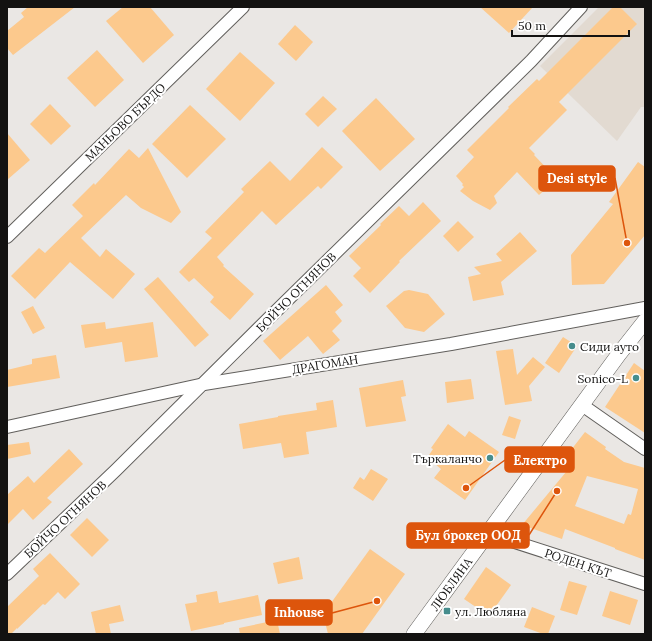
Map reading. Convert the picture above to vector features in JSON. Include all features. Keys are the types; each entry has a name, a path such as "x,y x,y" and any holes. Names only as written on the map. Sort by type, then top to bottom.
{"street":[{"name":"МАНЬОВО БЪРДО","path":"7,237 243,7"},
{"name":"БОЙЧО ОГНЯНОВ","path":"7,574 111,476 531,61 581,7"},
{"name":"ДРАГОМАН","path":"7,427 204,384 451,344 645,308"},
{"name":"ЛЮБЛЯНА","path":"414,634 619,354 645,321"},
{"path":"582,405 645,449"},
{"name":"РОДЕН КЪТ","path":"488,533 645,584"}],"shaded area":[{"path":"599,7 645,7 645,107 641,107 617,141 540,66"}],"building":[{"path":"28,7 75,7 13,55 7,48 7,31 24,17 21,13"},
{"path":"123,7 150,7 174,35 143,63 106,21"},
{"path":"480,7 533,7 509,33"},
{"path":"613,7 620,7 637,24 559,102 567,110 529,148 557,179 539,195 517,172 494,196 497,203 490,210 473,201 460,191 464,187 456,176 474,157 467,150 509,108 508,107 537,79 539,81"},
{"path":"295,25 313,42 296,61 278,44"},
{"path":"97,50 124,80 95,107 67,78"},
{"path":"240,52 275,83 240,121 206,89"},
{"path":"323,96 337,109 318,127 305,114"},
{"path":"376,98 415,139 380,171 342,131"},
{"path":"50,104 71,126 51,145 30,124"},
{"path":"190,105 226,139 187,178 152,144"},
{"path":"7,133 30,160 7,180"},
{"path":"322,147 343,167 321,189 318,186 276,225 262,211 217,257 224,265 223,266 254,294 230,320 210,302 214,297 194,278 189,282 179,272 212,238 205,232 244,192 241,189 270,161 290,181"},
{"path":"148,148 181,212 171,223 141,208 126,195 81,238 100,257 106,249 135,274 113,299 70,262 35,299 11,276 39,248 45,253 83,216 72,205 94,183 95,185 129,149 139,158"},
{"path":"638,162 645,167 645,235 604,284 572,285 571,255 613,204 609,202"},
{"path":"423,202 441,221 399,261 400,262 370,293 353,276 361,268 349,256 399,206 409,216"},
{"path":"458,221 474,237 458,252 443,236"},
{"path":"520,232 537,251 501,282 504,295 473,301 468,277 481,274 474,267 502,261 496,254"},
{"path":"158,277 209,335 195,347 144,289"},
{"path":"326,285 343,305 335,312 342,321 332,331 340,340 323,354 308,336 280,360 263,341"},
{"path":"409,290 428,294 445,314 424,332 405,328 386,306 404,291"},
{"path":"33,306 45,328 33,334 21,312"},
{"path":"105,322 106,329 153,322 158,357 125,362 122,342 85,348 81,325"},
{"path":"563,337 577,346 559,373 545,363"},
{"path":"513,349 517,375 533,357 545,367 529,386 532,401 505,405 496,351"},
{"path":"56,355 60,378 7,387 7,370 32,364 32,359"},
{"path":"634,363 645,371 645,433 605,407"},
{"path":"471,379 474,399 447,403 445,382"},
{"path":"403,380 406,396 401,397 406,421 366,427 359,388"},
{"path":"333,400 337,427 306,432 309,454 284,458 281,443 243,449 239,424 317,410 316,403"},
{"path":"509,416 521,420 515,439 502,435"},
{"path":"448,424 465,437 469,431 499,452 465,500 434,478 441,469 434,463 436,460 429,455 433,449 431,448"},
{"path":"585,432 606,447 605,449 624,462 645,468 645,560 565,529 562,539 522,525 571,466 565,463 571,450","holes":["587,476 638,489 631,515 628,514 624,524 575,506"]},
{"path":"29,442 31,454 7,459 7,445"},
{"path":"69,449 83,464 47,498 52,502 33,520 23,509 7,525 7,495 28,476 34,483"},
{"path":"371,469 388,479 373,501 353,488 360,477 364,480"},
{"path":"87,518 109,540 92,557 70,535"},
{"path":"370,549 405,574 362,634 328,634 323,614"},
{"path":"50,553 80,584 65,599 58,592 11,634 7,634 7,607 39,576 33,569"},
{"path":"299,557 303,579 278,584 273,563"},
{"path":"486,567 511,585 489,616 464,599"},
{"path":"569,581 587,586 577,615 560,610"},
{"path":"217,591 219,603 258,595 262,615 191,631 185,604 197,602 196,595"},
{"path":"610,591 638,600 630,625 602,616"},
{"path":"120,605 124,621 109,624 111,634 96,634 91,612"},
{"path":"532,607 555,616 548,634 543,634 524,627"},
{"path":"277,620 280,634 240,634 239,628"}],"place":[{"name":"Desi style","path":"627,243"},
{"name":"Сиди ауто","path":"572,346"},
{"name":"Sonico-L","path":"636,378"},
{"name":"Търкаланчо","path":"490,458"},
{"name":"Електро","path":"466,488"},
{"name":"Бул брокер ООД","path":"557,491"},
{"name":"Inhouse","path":"377,601"},
{"name":"ул. Любляна","path":"447,611"}]}
